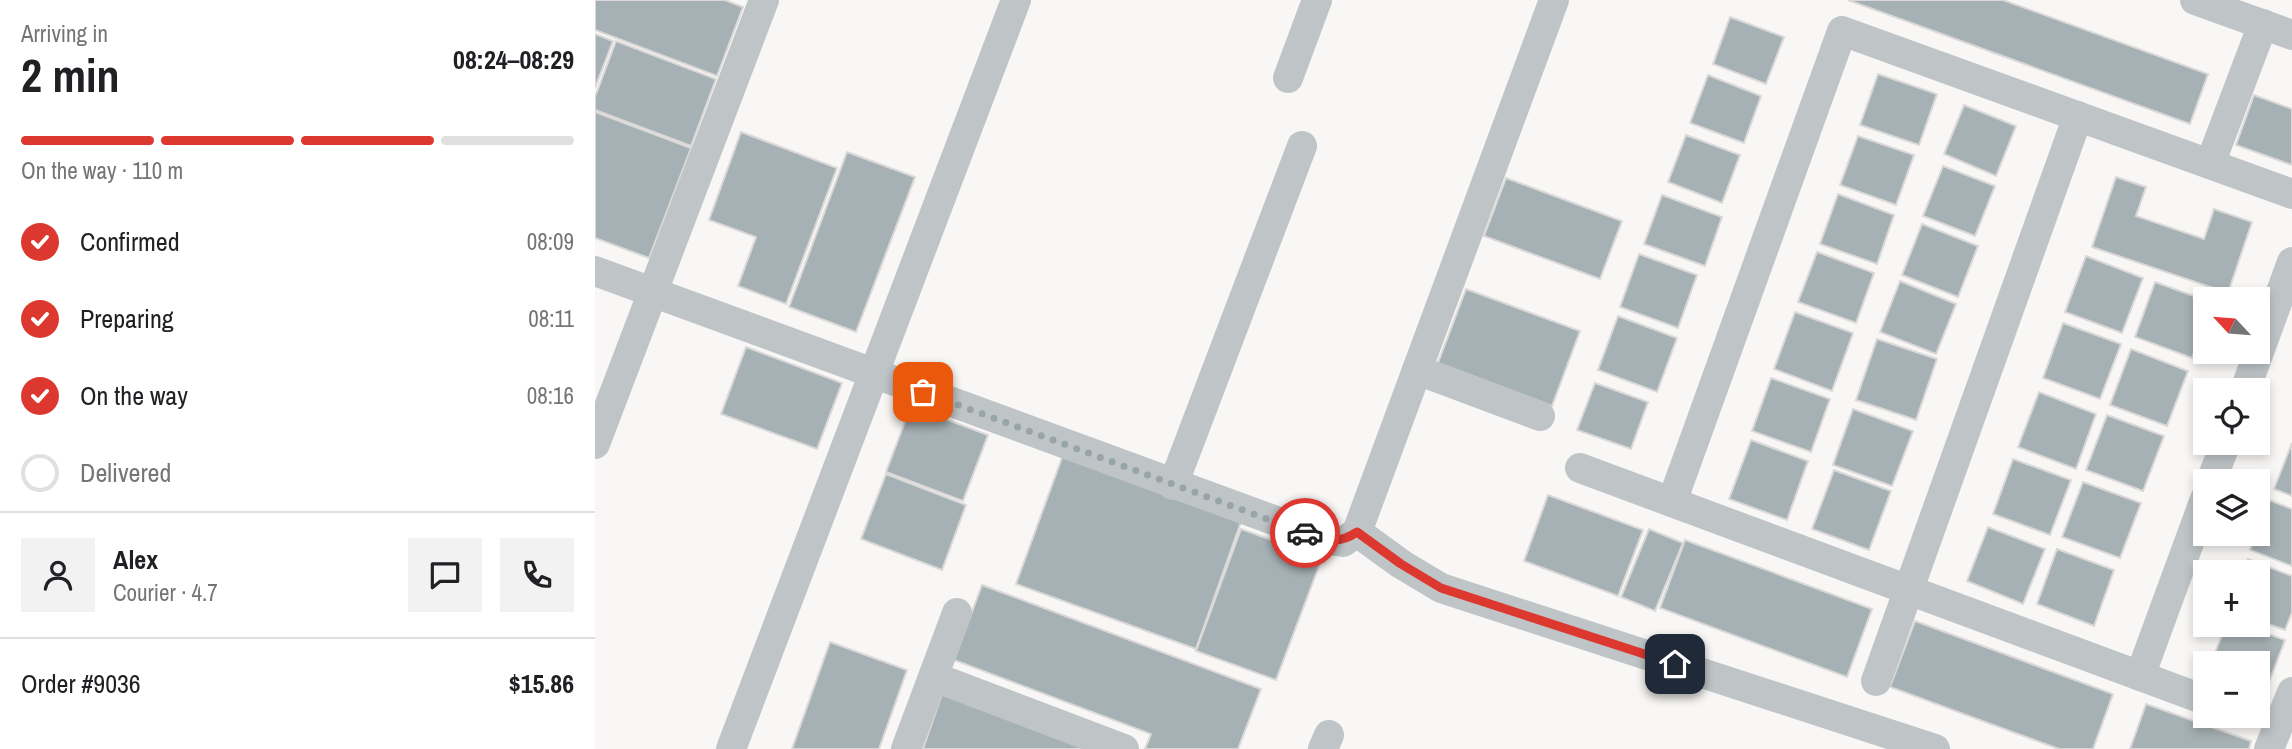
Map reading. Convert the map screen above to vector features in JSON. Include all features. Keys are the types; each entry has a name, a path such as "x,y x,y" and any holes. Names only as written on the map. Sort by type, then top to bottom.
{"street":[{"path":"595,444 764,0"},
{"path":"731,749 1016,0"},
{"path":"1288,78 1317,0"},
{"path":"595,271 1328,541 1343,541 1357,532 1554,0"},
{"path":"2195,0 2292,35"},
{"path":"2202,161 2254,21"},
{"path":"1672,502 1842,31 2292,194"},
{"path":"1876,681 2078,116"},
{"path":"1173,485 1302,146"},
{"path":"2249,378 2292,262"},
{"path":"1417,370 1540,416"},
{"path":"1580,468 2193,696"},
{"path":"1357,532 1401,564 1441,588 1935,749"},
{"path":"2140,676 2193,532"},
{"path":"907,749 957,613"},
{"path":"934,677 1124,749"},
{"path":"2269,749 2292,692"}],"building":[{"path":"595,0 725,0 743,7 717,76 595,30"},
{"path":"1848,0 2003,0 2208,74 2190,124"},
{"path":"1730,17 1784,37 1766,84 1713,64"},
{"path":"595,34 613,41 595,88"},
{"path":"616,41 716,79 691,146 595,110 595,97"},
{"path":"1878,74 1937,94 1919,145 1860,125"},
{"path":"1708,75 1761,96 1744,143 1690,123"},
{"path":"2254,95 2292,109 2292,165 2236,145"},
{"path":"1964,105 2016,126 1996,176 1944,154"},
{"path":"595,112 691,148 649,258 595,238"},
{"path":"741,132 837,168 786,304 738,286 756,237 709,220"},
{"path":"1686,135 1740,155 1722,203 1668,182"},
{"path":"1858,136 1914,155 1896,205 1840,185"},
{"path":"847,152 915,177 856,332 789,307"},
{"path":"1943,166 1995,186 1975,236 1923,216"},
{"path":"2116,177 2146,187 2136,216 2204,239 2214,209 2252,222 2230,287 2210,287 2092,247"},
{"path":"1506,178 1622,221 1600,279 1484,236"},
{"path":"1838,194 1894,215 1877,264 1820,244"},
{"path":"1662,195 1722,217 1705,266 1644,244"},
{"path":"1922,224 1978,246 1958,297 1902,275"},
{"path":"1817,252 1874,273 1856,323 1798,302"},
{"path":"1639,254 1697,275 1678,328 1620,307"},
{"path":"2086,256 2143,278 2122,333 2065,312"},
{"path":"1900,281 1956,304 1936,354 1880,332"},
{"path":"2155,282 2193,296 2192,358 2135,337"},
{"path":"1466,289 1580,331 1552,406 1438,363"},
{"path":"1795,312 1853,333 1832,391 1774,369"},
{"path":"1618,316 1677,338 1657,392 1598,370"},
{"path":"2063,323 2121,344 2100,399 2043,378"},
{"path":"1877,339 1937,359 1916,420 1856,400"},
{"path":"746,347 842,383 817,449 721,414"},
{"path":"2131,349 2188,371 2167,426 2110,405"},
{"path":"1771,378 1830,399 1811,452 1752,431"},
{"path":"1595,383 1648,402 1631,449 1577,430"},
{"path":"2039,392 2096,414 2076,469 2018,447"},
{"path":"911,406 988,435 963,501 886,472"},
{"path":"1853,409 1913,431 1892,486 1833,465"},
{"path":"2107,415 2164,436 2143,491 2086,470"},
{"path":"1751,440 1808,461 1787,520 1729,499"},
{"path":"2292,443 2292,496 2274,489"},
{"path":"1063,455 1242,519 1196,649 1016,584"},
{"path":"2013,459 2071,480 2050,535 1993,514"},
{"path":"1834,470 1891,491 1869,550 1812,529"},
{"path":"886,474 966,505 942,570 861,539"},
{"path":"2083,482 2141,503 2120,558 2062,537"},
{"path":"1548,495 1643,530 1618,596 1524,561"},
{"path":"2270,500 2292,509 2292,566 2250,550 2252,546 2270,546"},
{"path":"1988,527 2045,549 2023,604 1967,581"},
{"path":"1241,529 1322,558 1276,680 1196,651"},
{"path":"1649,529 1683,543 1655,611 1621,597"},
{"path":"1685,540 1872,609 1847,677 1660,608"},
{"path":"2057,549 2114,570 2094,626 2037,604"},
{"path":"2270,568 2292,576 2292,612 2285,630 2270,625"},
{"path":"982,585 1261,689 1238,749 1145,749 1151,734 954,660"},
{"path":"1915,621 2113,694 2093,749 2059,749 1890,687"},
{"path":"2270,635 2285,640 2270,679 2270,651 2216,651 2221,637 2270,637"},
{"path":"830,642 907,670 879,749 792,749"},
{"path":"942,694 1096,749 923,749"},
{"path":"2146,704 2193,721 2193,728 2214,728 2251,741 2249,749 2130,749"}],"way so far":[{"path":"923,392 1305,533"}],"route":[{"path":"1305,533 1328,541 1343,541 1357,532 1401,564 1441,588 1675,664"}]}
